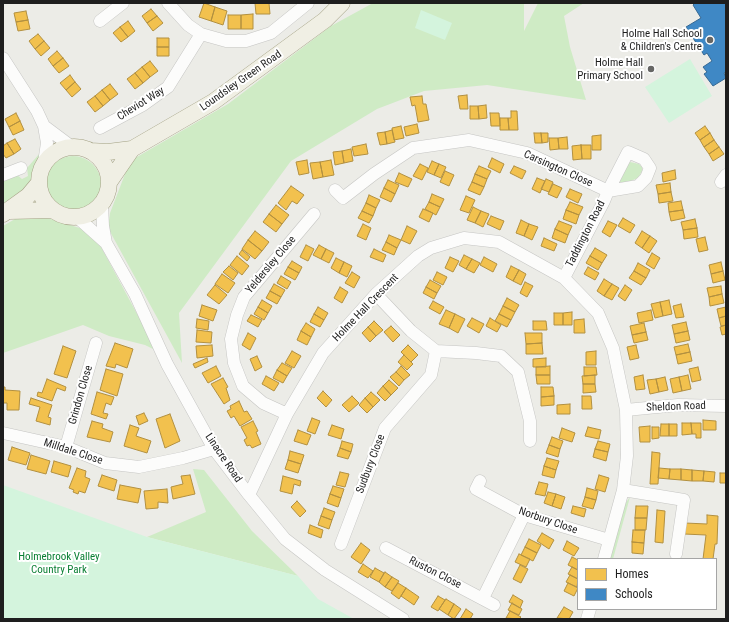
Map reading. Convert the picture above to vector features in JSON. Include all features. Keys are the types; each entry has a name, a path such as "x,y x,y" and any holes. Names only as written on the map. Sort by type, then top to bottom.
{"main road":[{"name":"Loundsley Green Road","path":"90,151 108,152 132,149 213,102 325,20 342,3"},
{"path":"72,147 90,151 102,160 106,166 110,181 108,193 102,205 94,212 78,218 64,216 52,210 42,198 38,184 44,163 53,154 72,147"},
{"name":"Loundsley Green Road","path":"110,181 132,149"},
{"path":"6,212 38,184"},
{"path":"6,212 52,210"}],"street":[{"path":"100,21 123,3"},
{"path":"168,3 188,25 201,34 226,42 246,41 271,33 305,4"},
{"name":"Cheviot Way","path":"100,128 142,106 168,88 201,34"},
{"path":"3,58 37,111 44,126 47,143 44,163"},
{"path":"44,126 72,147"},
{"name":"Carsington Close","path":"335,190 343,198 374,174 413,148 469,140 527,153 608,191"},
{"path":"3,175 21,168"},
{"name":"Taddington Road","path":"564,278 608,191"},
{"name":"Linacre Road","path":"102,205 103,226 106,243"},
{"name":"Yeldersley Close","path":"287,414 263,403 243,386 234,363 231,339 237,315 244,297 314,214"},
{"name":"Linacre Road","path":"78,218 106,243 135,294 167,364 214,449 249,495 285,539 325,570 403,619"},
{"name":"Holme Hall Crescent","path":"249,495 287,414 323,353 376,294 418,256 435,246 464,238 499,242 564,278 598,312 613,348 626,410 627,456 623,490 604,558"},
{"path":"376,294 411,331 436,351 501,356 518,372 530,421 530,441"},
{"name":"Grindon Close","path":"66,448 96,343"},
{"name":"Sudbury Close","path":"341,544 385,428 431,375 436,351"},
{"name":"Sheldon Road","path":"626,410 678,405 726,406"},
{"name":"Milldale Close","path":"3,433 66,448 105,463 139,467 183,458 214,449"},
{"name":"Norbury Close","path":"480,481 476,489 524,514 609,540"},
{"path":"623,490 684,500 676,554"},
{"path":"483,598 524,514"},
{"name":"Ruston Close","path":"386,548 494,605"}],"green space":[{"path":"373,3 524,3 524,31 538,3 584,3 564,16 570,47 586,100 487,85 424,91 377,109 291,161 179,313 182,363 108,228 110,213 130,161 228,104 331,26"},
{"path":"421,10 452,23 445,40 415,28"},
{"name":"Holme Hall Primary School","path":"690,59 712,96 669,123 645,87"},
{"path":"40,153 29,185 13,199 3,203 3,180 16,174 22,179 28,176 27,168"},
{"path":"73,156 84,158 93,164 99,173 101,184 99,195 93,204 84,210 73,212 62,210 53,204 47,195 45,184 47,173 53,164 62,158"},
{"path":"630,162 639,164 642,167 642,171 638,178 623,184 620,182 620,177"},
{"path":"29,216 44,217 83,229 100,245 157,351 145,345 109,336 83,325 3,353 3,226 15,219"},
{"path":"193,469 204,470 252,531 298,576 147,537 206,512"},
{"name":"Holmebrook Valley Country Park","path":"3,485 147,537 298,576 318,599 354,619 3,619"},
{"path":"630,497 613,558 609,558 624,505"}],"building: Homes":[{"path":"204,3 215,7 211,21 199,17"},
{"path":"255,3 269,3 270,14 256,14"},
{"path":"215,7 227,11 223,25 211,21"},
{"path":"151,9 157,16 147,23 142,16"},
{"path":"26,11 28,20 16,22 14,13"},
{"path":"253,14 253,29 241,29 241,15"},
{"path":"228,15 241,15 241,29 228,29"},
{"path":"157,16 163,23 153,31 147,23"},
{"path":"28,20 30,29 18,31 16,22"},
{"path":"128,21 135,31 128,37 120,27"},
{"path":"120,27 128,37 121,42 113,33"},
{"path":"38,34 44,41 35,49 29,41"},
{"path":"157,38 169,38 169,47 157,47"},
{"path":"44,41 50,48 41,56 35,49"},
{"path":"157,47 169,47 169,56 157,56"},
{"path":"57,51 63,58 53,66 48,59"},
{"path":"63,58 69,66 59,73 53,66"},
{"path":"150,61 158,71 150,77 142,67"},
{"path":"142,67 150,77 143,83 135,73"},
{"path":"135,73 143,83 135,89 127,79"},
{"path":"70,75 75,82 66,90 60,83"},
{"path":"75,82 81,89 72,97 66,90"},
{"path":"110,84 118,94 110,100 102,90"},
{"path":"102,90 110,100 103,106 95,96"},
{"path":"467,95 468,109 460,109 458,96"},
{"path":"95,96 103,106 95,112 87,102"},
{"path":"422,96 423,104 426,104 429,120 418,122 415,105 412,106 410,97"},
{"path":"486,105 487,118 479,119 478,106"},
{"path":"470,106 478,106 479,119 470,119"},
{"path":"511,111 517,111 518,130 509,130 508,118 511,118"},
{"path":"16,113 20,121 9,127 5,119"},
{"path":"490,113 499,113 500,126 491,126"},
{"path":"500,118 508,118 509,130 500,130"},
{"path":"20,121 24,130 13,135 9,127"},
{"path":"417,124 419,133 406,136 404,127"},
{"path":"401,126 404,138 394,140 392,128"},
{"path":"705,126 710,133 700,140 695,133"},
{"path":"392,130 395,142 387,144 385,132"},
{"path":"385,132 387,144 380,145 377,133"},
{"path":"534,133 541,133 542,143 535,143"},
{"path":"541,133 548,133 548,142 542,143"},
{"path":"710,133 714,140 704,147 700,140"},
{"path":"601,135 601,150 592,150 592,136"},
{"path":"567,137 568,149 559,149 558,138"},
{"path":"549,138 558,138 559,149 550,150"},
{"path":"15,139 21,149 14,154 7,143"},
{"path":"714,140 719,147 709,154 704,147"},
{"path":"7,143 14,154 6,158 3,154 3,146"},
{"path":"366,144 368,154 354,156 352,147"},
{"path":"581,145 582,159 573,160 572,146"},
{"path":"581,145 591,145 591,159 582,159"},
{"path":"719,147 724,154 713,161 709,154"},
{"path":"351,149 353,161 344,163 342,151"},
{"path":"342,151 344,163 335,165 333,152"},
{"path":"492,158 504,164 500,173 488,167"},
{"path":"307,160 309,173 299,175 296,162"},
{"path":"331,160 334,175 323,177 320,162"},
{"path":"432,161 439,164 434,175 427,172"},
{"path":"320,162 323,177 313,179 310,163"},
{"path":"420,164 428,168 422,180 413,176"},
{"path":"439,164 446,167 441,178 434,175"},
{"path":"479,166 491,171 487,179 475,174"},
{"path":"514,166 526,171 522,179 510,173"},
{"path":"675,170 676,179 663,182 662,173"},
{"path":"445,171 454,175 449,186 440,182"},
{"path":"399,173 412,179 408,187 395,182"},
{"path":"475,174 487,179 484,187 472,182"},
{"path":"537,178 545,181 540,193 532,189"},
{"path":"546,179 553,182 549,192 541,189"},
{"path":"388,180 399,185 395,194 384,188"},
{"path":"472,182 484,187 480,195 468,190"},
{"path":"670,183 671,192 658,194 656,185"},
{"path":"553,184 562,188 557,198 548,194"},
{"path":"291,186 304,195 297,204 292,201 286,210 278,203"},
{"path":"384,188 395,194 391,202 380,197"},
{"path":"570,189 582,194 578,203 566,197"},
{"path":"671,192 673,201 659,203 658,194"},
{"path":"432,194 444,199 440,207 429,202"},
{"path":"369,195 380,200 376,208 366,203"},
{"path":"466,196 475,200 469,213 460,210"},
{"path":"681,201 683,210 669,212 668,203"},
{"path":"429,202 440,207 436,215 425,209"},
{"path":"570,202 583,207 579,215 566,210"},
{"path":"366,203 376,208 373,216 362,211"},
{"path":"276,205 289,215 282,224 269,214"},
{"path":"473,207 481,211 475,223 467,220"},
{"path":"423,209 433,213 429,222 419,217"},
{"path":"566,210 579,215 576,224 563,219"},
{"path":"683,210 685,218 671,221 669,212"},
{"path":"362,211 373,216 369,223 358,218"},
{"path":"481,211 489,214 483,227 475,223"},
{"path":"269,214 282,224 276,232 263,222"},
{"path":"491,216 504,221 500,230 487,224"},
{"path":"623,218 635,225 630,233 618,226"},
{"path":"695,219 697,228 683,230 681,222"},
{"path":"521,220 529,224 524,236 516,233"},
{"path":"559,221 572,226 568,235 555,229"},
{"path":"608,221 617,225 610,237 602,232"},
{"path":"363,224 371,228 366,240 357,236"},
{"path":"529,224 538,227 532,240 524,236"},
{"path":"407,226 417,231 410,244 401,240"},
{"path":"697,228 698,237 684,239 683,230"},
{"path":"555,229 568,235 565,243 552,238"},
{"path":"255,231 269,242 262,251 248,240"},
{"path":"642,231 650,236 642,248 635,243"},
{"path":"389,235 401,240 397,248 386,242"},
{"path":"650,236 657,241 649,253 642,248"},
{"path":"705,237 708,250 699,252 696,239"},
{"path":"544,238 557,244 554,251 541,246"},
{"path":"248,240 262,251 255,259 242,249"},
{"path":"386,242 397,248 394,255 382,250"},
{"path":"306,245 314,249 308,261 300,257"},
{"path":"319,245 326,249 321,259 313,255"},
{"path":"595,248 607,255 602,263 590,256"},
{"path":"326,249 334,253 329,263 321,259"},
{"path":"374,249 386,255 383,262 370,257"},
{"path":"242,250 250,257 247,261 239,254"},
{"path":"652,253 660,258 654,269 646,264"},
{"path":"464,255 472,259 466,269 459,265"},
{"path":"237,256 249,266 242,275 230,265"},
{"path":"590,256 602,263 598,270 586,263"},
{"path":"450,257 459,261 453,272 445,268"},
{"path":"484,257 497,264 493,272 480,265"},
{"path":"336,258 344,262 339,273 331,268"},
{"path":"472,259 480,263 474,273 466,269"},
{"path":"292,261 302,267 299,273 288,267"},
{"path":"344,262 352,266 347,277 339,273"},
{"path":"721,262 723,271 711,274 709,265"},
{"path":"638,263 650,270 646,278 634,271"},
{"path":"229,266 238,273 233,280 223,272"},
{"path":"511,266 519,270 513,281 506,277"},
{"path":"288,267 299,273 295,280 284,274"},
{"path":"588,267 599,273 595,280 584,274"},
{"path":"519,270 526,274 521,285 513,281"},
{"path":"634,271 646,278 641,285 629,278"},
{"path":"723,271 725,280 713,283 711,274"},
{"path":"352,272 360,277 354,288 345,283"},
{"path":"437,272 447,277 443,285 433,280"},
{"path":"222,274 235,283 228,293 215,284"},
{"path":"281,276 291,282 287,289 277,283"},
{"path":"604,279 612,284 604,296 597,291"},
{"path":"430,280 441,286 437,293 426,287"},
{"path":"525,282 533,286 527,297 520,293"},
{"path":"274,284 285,290 281,297 270,291"},
{"path":"612,284 619,288 612,300 604,296"},
{"path":"215,285 227,295 219,304 207,295"},
{"path":"625,285 632,290 625,301 618,296"},
{"path":"721,286 722,294 709,297 707,288"},
{"path":"340,287 348,292 342,303 334,298"},
{"path":"426,287 437,293 434,299 423,293"},
{"path":"270,291 281,297 277,304 266,298"},
{"path":"722,294 724,303 710,306 709,297"},
{"path":"507,298 519,305 515,312 503,306"},
{"path":"262,300 272,306 268,313 258,307"},
{"path":"669,300 672,314 663,316 660,302"},
{"path":"433,301 444,307 440,314 429,308"},
{"path":"660,302 663,316 655,318 651,304"},
{"path":"681,304 684,317 676,318 673,306"},
{"path":"202,305 217,310 213,321 199,316"},
{"path":"503,306 515,312 511,320 499,314"},
{"path":"258,307 268,313 264,320 254,314"},
{"path":"318,307 328,313 324,320 314,314"},
{"path":"726,307 726,316 719,318 717,309"},
{"path":"446,310 455,314 449,328 439,324"},
{"path":"651,310 653,320 639,323 637,313"},
{"path":"572,312 572,325 563,325 563,313"},
{"path":"554,313 563,313 563,325 554,325"},
{"path":"314,314 324,320 320,327 310,322"},
{"path":"455,314 465,319 458,333 449,328"},
{"path":"499,314 511,320 507,327 495,321"},
{"path":"251,315 262,320 258,327 247,321"},
{"path":"726,316 726,325 721,326 719,318"},
{"path":"472,318 484,324 479,333 467,326"},
{"path":"490,318 501,325 497,332 486,326"},
{"path":"197,319 209,321 208,330 196,328"},
{"path":"584,319 585,333 574,333 574,320"},
{"path":"374,321 383,330 376,336 368,327"},
{"path":"533,321 546,321 547,330 533,330"},
{"path":"686,322 688,331 674,334 672,325"},
{"path":"306,323 315,329 311,337 301,331"},
{"path":"644,323 646,332 632,335 630,326"},
{"path":"726,325 726,334 722,335 720,327"},
{"path":"391,326 400,335 393,342 384,332"},
{"path":"368,327 376,336 370,342 362,333"},
{"path":"197,330 212,332 211,343 196,342"},
{"path":"301,331 311,337 307,345 297,340"},
{"path":"688,331 690,340 676,343 674,334"},
{"path":"646,332 648,340 634,343 632,335"},
{"path":"248,333 256,338 250,350 242,345"},
{"path":"525,333 542,333 542,343 526,344"},
{"path":"115,343 133,349 127,368 116,364 115,368 106,366"},
{"path":"542,343 543,354 526,354 526,344"},
{"path":"688,344 690,352 676,355 674,347"},
{"path":"212,345 213,356 197,358 196,346"},
{"path":"408,345 418,355 411,362 401,352"},
{"path":"636,345 639,358 630,360 627,347"},
{"path":"63,346 76,351 67,378 54,374"},
{"path":"292,351 301,356 294,368 285,363"},
{"path":"596,351 596,365 586,365 586,352"},
{"path":"690,352 692,361 678,364 676,355"},
{"path":"404,355 413,364 407,370 398,362"},
{"path":"257,356 262,367 255,371 250,359"},
{"path":"207,358 208,362 195,368 193,364"},
{"path":"546,358 546,367 533,367 533,359"},
{"path":"282,363 292,368 287,376 277,370"},
{"path":"216,366 221,376 208,383 202,373"},
{"path":"401,366 410,375 404,380 396,372"},
{"path":"550,366 550,375 536,375 536,367"},
{"path":"584,367 596,367 597,375 584,376"},
{"path":"698,367 701,380 692,382 689,369"},
{"path":"106,369 123,374 117,396 100,390"},
{"path":"277,370 287,376 283,383 273,378"},
{"path":"396,372 404,380 399,386 390,377"},
{"path":"536,375 550,375 550,384 537,384"},
{"path":"595,375 595,384 583,384 582,376"},
{"path":"643,375 645,389 636,390 634,377"},
{"path":"688,375 691,389 682,391 679,377"},
{"path":"266,376 279,383 274,391 262,384"},
{"path":"665,377 668,390 659,392 656,379"},
{"path":"679,377 682,391 673,393 670,379"},
{"path":"223,378 228,387 226,388 230,400 224,404 211,384"},
{"path":"47,379 66,387 65,391 57,388 52,401 37,396 38,392 42,393"},
{"path":"656,379 659,392 650,394 647,380"},
{"path":"389,380 398,388 391,395 383,386"},
{"path":"583,384 595,384 596,392 583,393"},
{"path":"383,386 391,395 385,401 377,393"},
{"path":"3,387 5,387 5,390 20,391 19,410 7,410 7,403 3,403"},
{"path":"541,387 553,387 554,396 541,397"},
{"path":"323,391 332,400 326,407 317,398"},
{"path":"97,392 114,397 111,405 106,403 103,413 108,414 106,419 91,414"},
{"path":"371,392 380,400 373,407 365,398"},
{"path":"352,396 359,403 349,412 342,405"},
{"path":"554,396 554,405 541,406 541,397"},
{"path":"582,396 591,396 592,409 582,409"},
{"path":"31,398 52,405 48,417 51,418 50,425 36,421 40,407 29,404"},
{"path":"365,398 373,407 367,413 359,405"},
{"path":"239,401 244,412 247,411 252,419 240,426 234,416 231,418 227,411 231,409 230,406"},
{"path":"570,404 570,414 557,414 557,405"},
{"path":"144,413 148,421 139,425 136,416"},
{"path":"170,414 180,441 165,448 156,419"},
{"path":"312,418 320,421 315,434 307,431"},
{"path":"703,420 716,421 716,430 703,430"},
{"path":"92,421 103,424 102,428 113,432 110,442 87,437"},
{"path":"253,421 258,431 256,432 261,444 252,448 250,445 247,446 244,440 247,438 241,427"},
{"path":"682,423 691,423 692,434 682,435"},
{"path":"691,423 701,423 701,438 696,438 696,434 692,434"},
{"path":"661,424 669,424 669,436 660,436"},
{"path":"669,424 677,424 677,436 669,436"},
{"path":"130,425 139,428 136,436 151,441 147,453 124,446"},
{"path":"332,425 344,429 341,439 328,435"},
{"path":"650,426 650,442 640,442 639,427"},
{"path":"588,427 601,430 599,439 585,436"},
{"path":"652,427 659,427 659,438 652,439"},
{"path":"562,428 575,433 572,442 559,438"},
{"path":"298,430 311,435 307,445 294,441"},
{"path":"552,437 563,441 560,449 549,445"},
{"path":"342,441 353,444 351,452 340,448"},
{"path":"598,441 610,444 608,452 595,449"},
{"path":"549,445 560,449 558,457 546,453"},
{"path":"12,447 30,453 26,465 8,460"},
{"path":"340,448 351,452 348,459 337,456"},
{"path":"595,449 608,452 606,461 593,457"},
{"path":"290,451 304,455 301,464 288,460"},
{"path":"652,452 660,453 658,484 650,484"},
{"path":"31,455 50,461 46,474 27,469"},
{"path":"547,458 559,461 556,470 544,466"},
{"path":"288,460 301,464 298,473 285,469"},
{"path":"54,461 71,466 68,477 51,472"},
{"path":"544,466 556,470 554,478 542,475"},
{"path":"77,468 86,471 85,477 90,479 85,493 79,491 78,494 69,488"},
{"path":"659,468 670,469 669,479 658,478"},
{"path":"670,469 681,469 681,480 669,479"},
{"path":"681,469 692,470 692,481 681,480"},
{"path":"692,470 704,471 703,481 692,481"},
{"path":"704,471 715,472 714,482 703,481"},
{"path":"340,472 349,474 345,487 336,485"},
{"path":"720,473 726,473 726,483 720,483"},
{"path":"102,475 117,480 114,491 98,486"},
{"path":"190,475 195,494 173,499 171,487 183,484 181,476"},
{"path":"599,475 609,478 605,492 595,489"},
{"path":"283,476 301,481 300,486 294,484 292,494 280,491"},
{"path":"539,482 548,484 545,496 535,494"},
{"path":"120,485 141,489 138,503 117,499"},
{"path":"333,486 344,489 341,498 330,494"},
{"path":"587,488 598,491 596,500 585,497"},
{"path":"167,489 168,503 158,502 158,508 146,509 144,491"},
{"path":"548,492 556,494 552,506 544,503"},
{"path":"330,494 341,498 338,507 327,503"},
{"path":"556,494 565,497 561,509 552,506"},
{"path":"585,497 596,500 593,509 582,506"},
{"path":"297,501 306,511 300,517 291,507"},
{"path":"573,506 586,509 584,517 571,513"},
{"path":"636,506 648,506 647,518 635,518"},
{"path":"324,508 335,512 332,520 321,516"},
{"path":"657,510 665,511 663,543 655,542"},
{"path":"707,515 718,516 717,544 715,544 713,558 703,558 706,535 684,534 685,523 707,524"},
{"path":"321,516 332,520 329,529 318,525"},
{"path":"635,518 647,518 646,530 635,530"},
{"path":"310,525 323,530 321,538 308,533"},
{"path":"633,530 645,530 644,543 632,542"},
{"path":"542,533 554,540 549,549 537,541"},
{"path":"529,539 541,545 537,553 525,547"},
{"path":"567,541 579,548 574,556 563,550"},
{"path":"632,542 644,543 643,554 632,553"},
{"path":"361,543 370,550 361,564 351,557"},
{"path":"525,547 537,553 533,561 521,555"},
{"path":"519,554 530,559 526,567 515,562"},
{"path":"572,557 577,560 577,570 568,565"},
{"path":"363,564 373,571 368,578 358,572"},
{"path":"520,565 528,569 521,583 513,579"},
{"path":"572,567 577,570 577,578 568,574"},
{"path":"375,568 384,573 379,582 370,577"},
{"path":"385,572 392,577 385,587 379,582"},
{"path":"570,575 577,578 577,587 566,582"},
{"path":"392,577 399,581 392,591 385,587"},
{"path":"398,583 406,588 399,599 391,593"},
{"path":"568,583 577,588 574,596 564,591"},
{"path":"406,588 419,597 414,605 401,596"},
{"path":"513,595 523,601 520,608 509,602"},
{"path":"438,596 445,600 438,611 431,607"},
{"path":"446,599 454,604 448,615 439,609"},
{"path":"512,603 522,609 519,615 508,610"},
{"path":"454,604 461,609 454,619 448,615"},
{"path":"564,607 573,612 569,619 557,618"},
{"path":"466,609 473,614 470,619 460,619"},
{"path":"510,611 521,617 519,619 506,618"}],"building: Schools":[{"name":"Holme Hall School & Children's Centre","path":"695,3 726,3 726,72 724,73 726,78 713,86 704,74 707,72 703,67 712,61 707,53 704,55 686,27 701,18 693,5"}],"place":[{"name":"Holme Hall School & Children's Centre","path":"710,40"},
{"name":"Holme Hall Primary School","path":"651,69"}]}
